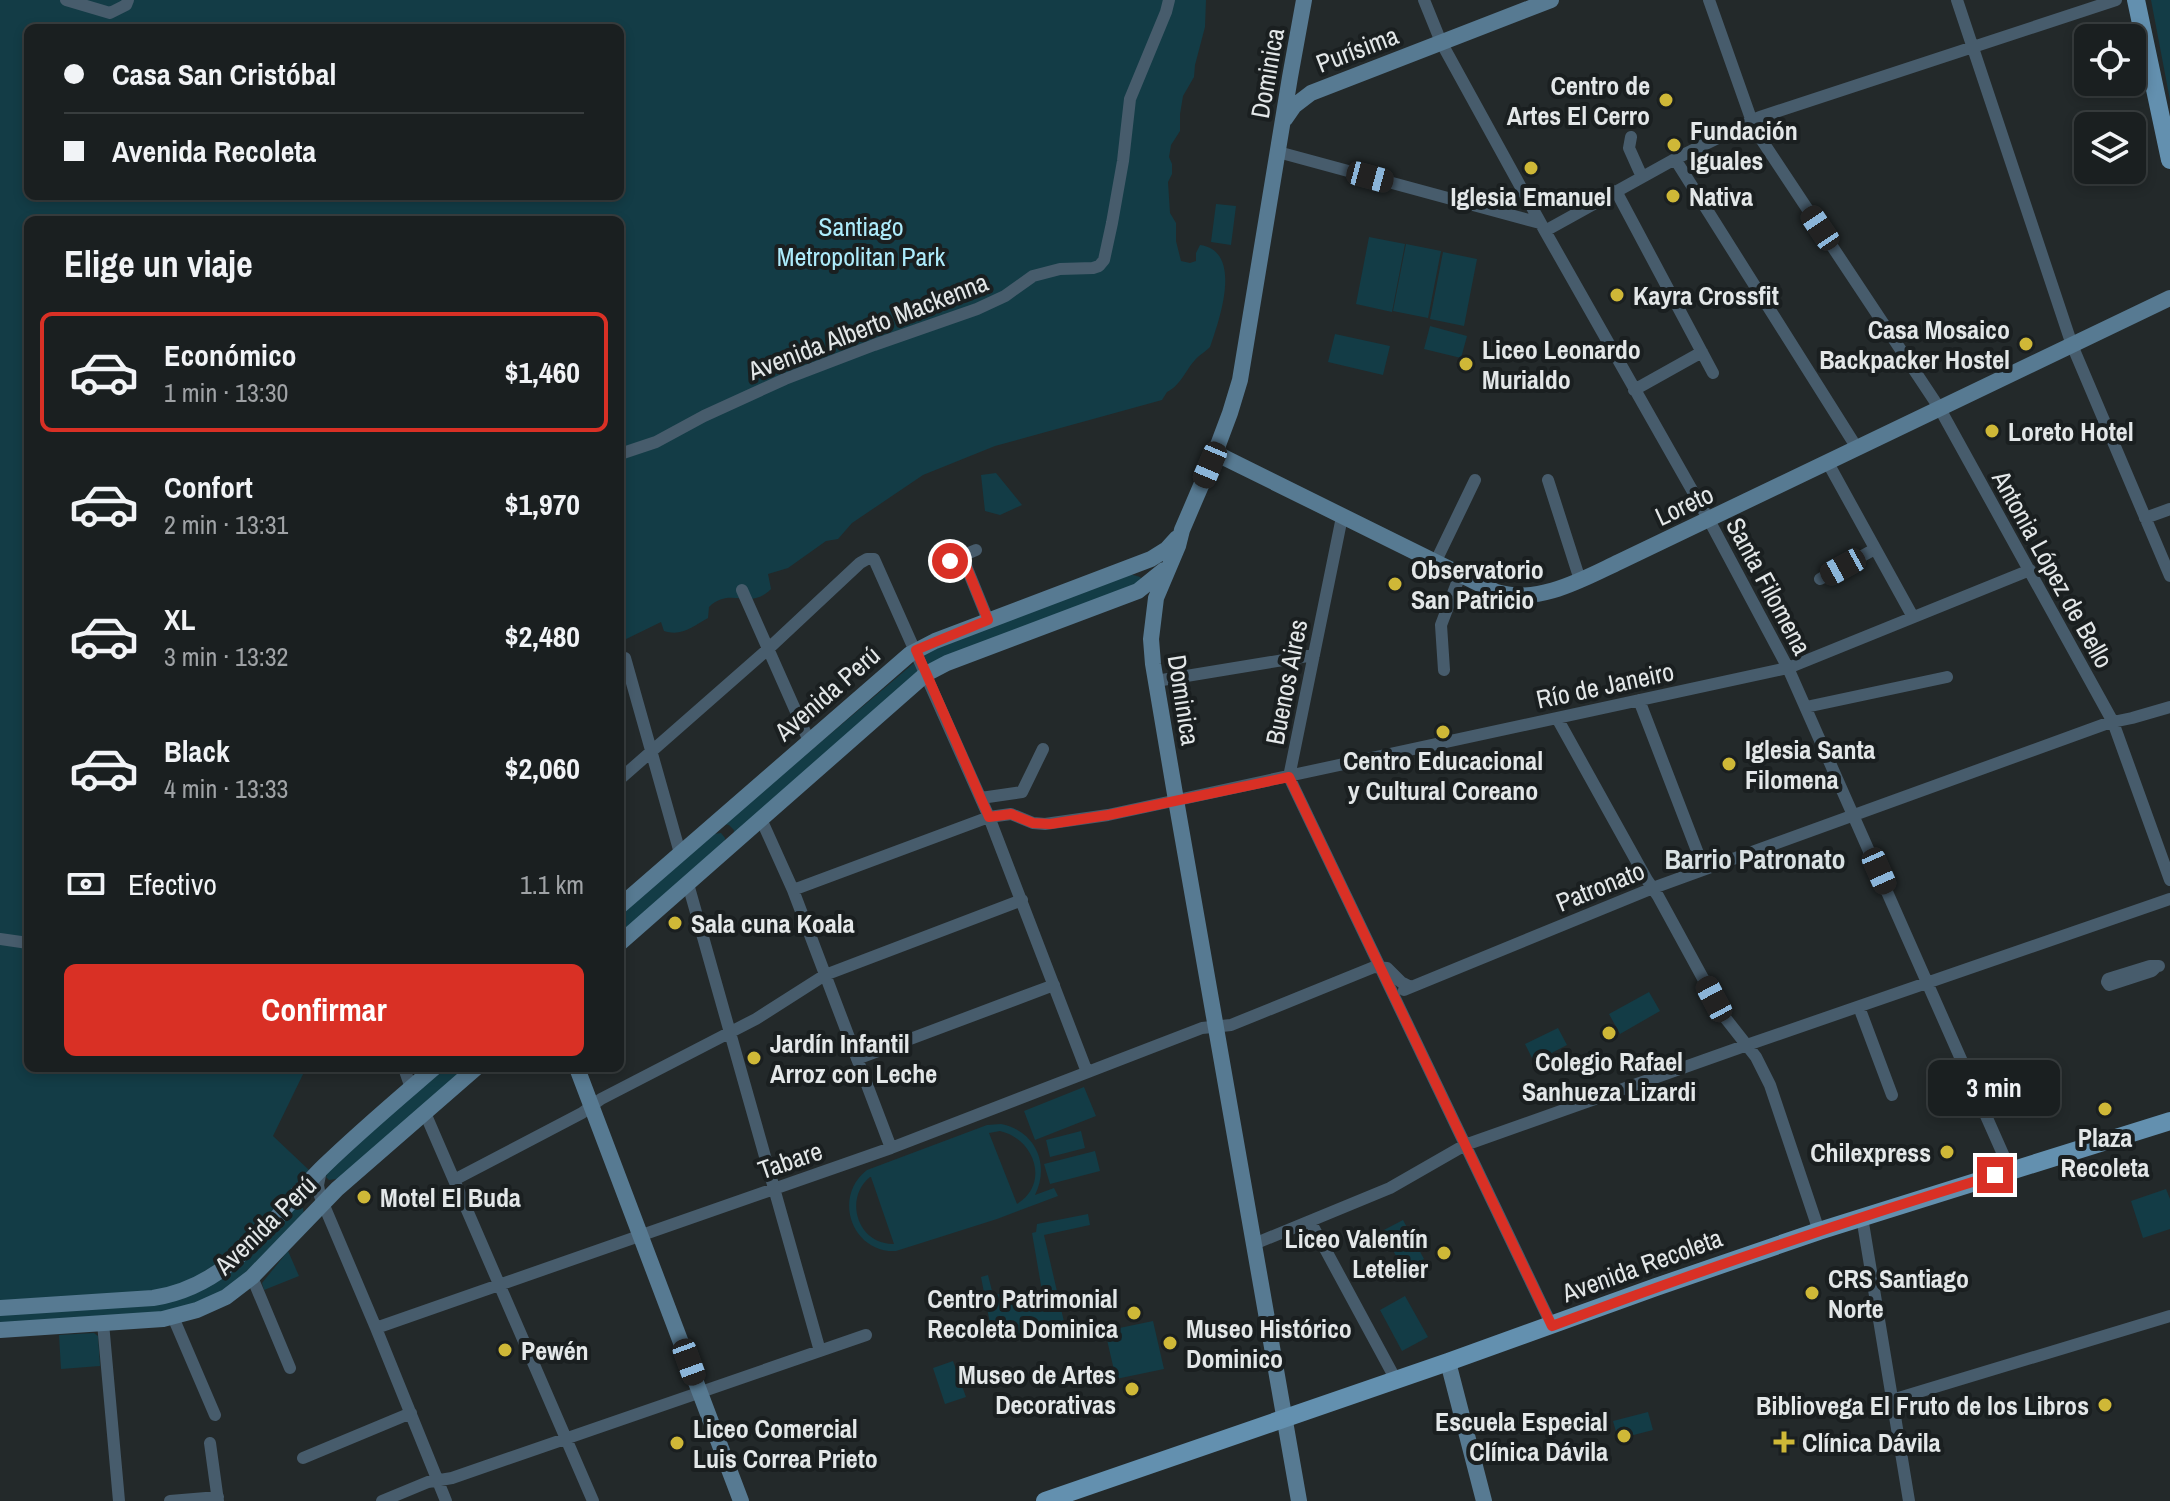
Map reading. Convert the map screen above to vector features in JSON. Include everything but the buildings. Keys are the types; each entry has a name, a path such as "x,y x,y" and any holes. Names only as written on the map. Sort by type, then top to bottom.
{"main road":[{"name":"Dominica","path":"1170,563 1230,413 1243,365 1304,0"},
{"name":"Purísima","path":"1282,125 1294,106 1311,93 1551,0"},
{"path":"2136,0 2170,160"},
{"path":"1290,77 1296,91 1311,93"},
{"name":"Loreto","path":"1215,453 1496,592 1513,596 1546,592 1580,580 1709,520 2170,298"},
{"name":"Avenida Perú","path":"624,902 916,650 1151,559 1162,553 1182,530"},
{"name":"Avenida Perú","path":"624,940 926,674 947,663 1138,591 1154,590 1170,563"},
{"path":"1122,570 1140,573 1154,590"},
{"name":"Dominica","path":"1154,590 1151,639 1156,681 1299,1501"},
{"path":"712,825 724,826 728,830 730,847"},
{"name":"Avenida Perú","path":"0,1308 153,1298 188,1289 210,1278 231,1264 322,1168 429,1072"},
{"name":"Avenida Perú","path":"0,1330 173,1317 216,1302 252,1277 322,1202 471,1072"},
{"path":"579,1072 741,1501"},
{"name":"Avenida Recoleta","path":"1045,1501 1819,1231 2170,1121"},
{"path":"1448,1362 1484,1501"}],"street":[{"path":"66,0 88,3 110,13 126,5 128,0"},
{"name":"Avenida Alberto Mackenna","path":"624,453 656,442 704,416 796,375 977,309 1005,296 1033,276 1060,269 1099,266 1104,260 1112,223 1130,99 1169,0"},
{"name":"Santa Filomena","path":"1424,0 1441,42 1709,520 1788,668 2010,1170"},
{"name":"Antonia López de Bello","path":"1709,0 1750,121 1940,409 2113,722 2170,880"},
{"path":"1957,0 2072,345 2170,576"},
{"path":"1278,152 1542,227 1750,121 2116,0"},
{"path":"1631,137 1629,148 1642,177"},
{"path":"1675,159 1857,448"},
{"path":"1616,191 1713,373"},
{"path":"1634,390 1702,352"},
{"path":"1828,463 1913,617"},
{"path":"1435,563 1475,480"},
{"path":"1548,480 1580,580"},
{"path":"2145,518 2170,509"},
{"name":"Buenos Aires","path":"1342,517 1289,777 1552,1326"},
{"path":"1820,579 1875,549"},
{"path":"976,550 956,558 988,620"},
{"path":"624,775 767,650 860,563 872,558 877,562 989,817 1087,1072"},
{"name":"Río de Janeiro","path":"989,817 1011,814 1039,824 1050,824 1108,815 1788,668 2030,570"},
{"path":"1444,670 1441,625 1460,575"},
{"path":"742,590 809,741"},
{"path":"1156,681 1314,655"},
{"path":"625,658 680,853"},
{"path":"1806,707 1947,677"},
{"path":"1639,700 1704,869"},
{"name":"Patronato","path":"1394,994 1704,869 2113,722 2170,707"},
{"path":"1557,718 1723,1015 1760,1062 1819,1231"},
{"path":"1028,821 1022,792 1043,749"},
{"path":"981,798 1022,792"},
{"path":"793,890 989,817"},
{"path":"761,819 793,890 891,1148"},
{"path":"688,884 820,1351"},
{"path":"1254,1244 1390,1188 1465,1145 2170,899"},
{"path":"454,1180 730,1033 784,1003 825,975 1022,900"},
{"path":"0,939 24,942"},
{"path":"1381,966 1411,987"},
{"name":"Tabare","path":"376,1328 891,1148 1206,1027 1231,1025 1381,966"},
{"path":"857,1059 1054,985"},
{"path":"1859,1007 1892,1095"},
{"path":"405,1072 411,1088"},
{"path":"425,1113 593,1501"},
{"path":"322,1168 318,1190 322,1202 446,1501"},
{"path":"290,1204 308,1198 322,1202"},
{"path":"1862,1217 1909,1501"},
{"path":"1310,1221 1396,1380"},
{"path":"252,1277 290,1368"},
{"path":"1892,1400 2170,1316"},
{"path":"173,1317 215,1415"},
{"path":"103,1323 119,1501"},
{"path":"382,1501 428,1482 448,1479 866,1335"},
{"path":"303,1458 411,1413"},
{"path":"170,1501 218,1499 210,1443"}],"green space":[{"name":"Santiago Metropolitan Park","path":"0,0 1206,0 1205,27 1194,77 1183,96 1180,131 1171,145 1169,157 1172,174 1168,182 1170,213 1176,223 1181,261 1196,261 1200,245 1213,250 1221,260 1225,273 1222,305 1210,347 1162,400 995,446 923,475 852,523 838,539 826,541 788,568 768,574 771,589 763,595 717,601 709,607 708,618 682,632 664,631 661,622 624,640 624,216 24,216 24,1072 304,1072 273,1136 309,1170 256,1229 219,1262 185,1284 151,1294 0,1303"},
{"path":"2151,0 2170,0 2170,100"},
{"path":"1216,204 1236,206 1231,245 1211,242"},
{"path":"1369,237 1405,244 1392,312 1356,304"},
{"path":"1406,244 1441,251 1428,318 1393,311"},
{"path":"1443,252 1477,259 1464,326 1430,319"},
{"path":"1430,326 1467,336 1461,358 1424,349"},
{"path":"1335,334 1390,346 1383,375 1328,362"},
{"path":"996,473 1022,505 1000,515 985,511 981,475"},
{"path":"1130,574 1140,577 1146,584 928,670 922,654"},
{"path":"914,663 920,677 733,837 734,830 724,824"},
{"path":"721,833 725,838 724,847 624,934 624,912 713,834"},
{"path":"1649,992 1660,1011 1620,1034 1609,1014"},
{"path":"1558,1028 1567,1045 1534,1062 1525,1044"},
{"path":"439,1072 463,1072 342,1178 329,1180 326,1177 329,1168"},
{"path":"1084,1087 1096,1116 1035,1140 1024,1111"},
{"path":"1001,1124 1013,1128 1031,1142 1037,1151 1041,1172 1035,1195 1054,1188 1058,1196 896,1251 868,1243 858,1233 849,1208 851,1194 856,1181 867,1170 987,1125","holes":["1000,1131 1022,1143 1034,1163 1033,1185 1017,1204 989,1133","871,1177 894,1244 871,1237 858,1219 857,1197"]},
{"path":"1081,1131 1085,1148 1050,1157 1046,1140"},
{"path":"1095,1151 1100,1171 1050,1184 1044,1164"},
{"path":"2166,1189 2170,1199 2170,1229 2143,1238 2131,1201"},
{"path":"301,1205 304,1216 225,1292 169,1314 0,1327 0,1315 156,1305 194,1294 236,1269 294,1206"},
{"path":"1088,1214 1090,1225 1044,1235 1065,1326 993,1339 981,1277 988,1275 993,1295 1018,1291 1020,1299 1029,1297 1028,1293 1042,1291 1032,1233 1036,1232 1037,1224"},
{"path":"1403,1220 1424,1259 1404,1270 1382,1231"},
{"path":"288,1251 299,1276 264,1290 262,1283"},
{"path":"1405,1296 1428,1337 1402,1351 1380,1310"},
{"path":"1153,1321 1164,1369 1116,1379 1105,1331"},
{"path":"94,1333 98,1336 100,1366 61,1369 59,1335"},
{"path":"953,1361 966,1397 945,1404 933,1368"},
{"path":"1648,1412 1653,1430 1618,1439 1613,1421"}],"place":[{"name":"Centro de Artes El Cerro","path":"1666,100"},
{"name":"Fundación Iguales","path":"1674,145"},
{"name":"Iglesia Emanuel","path":"1531,168"},
{"name":"Nativa","path":"1673,196"},
{"name":"Kayra Crossfit","path":"1617,295"},
{"name":"Casa Mosaico Backpacker Hostel","path":"2026,344"},
{"name":"Liceo Leonardo Murialdo","path":"1466,364"},
{"name":"Loreto Hotel","path":"1992,431"},
{"name":"Observatorio San Patricio","path":"1395,584"},
{"name":"Centro Educacional y Cultural Coreano","path":"1443,732"},
{"name":"Iglesia Santa Filomena","path":"1729,764"},
{"name":"Sala cuna Koala","path":"675,923"},
{"name":"Colegio Rafael Sanhueza Lizardi","path":"1609,1033"},
{"name":"Jardín Infantil Arroz con Leche","path":"754,1058"},
{"name":"Plaza Recoleta","path":"2105,1109"},
{"name":"Chilexpress","path":"1947,1152"},
{"name":"Motel El Buda","path":"364,1197"},
{"name":"Liceo Valentín Letelier","path":"1444,1253"},
{"name":"CRS Santiago Norte","path":"1812,1293"},
{"name":"Centro Patrimonial Recoleta Dominica","path":"1134,1313"},
{"name":"Museo Histórico Dominico","path":"1170,1343"},
{"name":"Pewén","path":"505,1350"},
{"name":"Museo de Artes Decorativas","path":"1132,1389"},
{"name":"Bibliovega El Fruto de los Libros","path":"2105,1405"},
{"name":"Escuela Especial Clínica Dávila","path":"1624,1436"},
{"name":"Clínica Dávila","path":"1784,1442"},
{"name":"Liceo Comercial Luis Correa Prieto","path":"677,1443"}],"district":[{"name":"Barrio Patronato","path":"1755,859"}],"route":[{"path":"950,561 962,556 988,620 916,650 989,817 1011,814 1033,823 1050,824 1289,777 1552,1326 1819,1231 1995,1175"}]}
